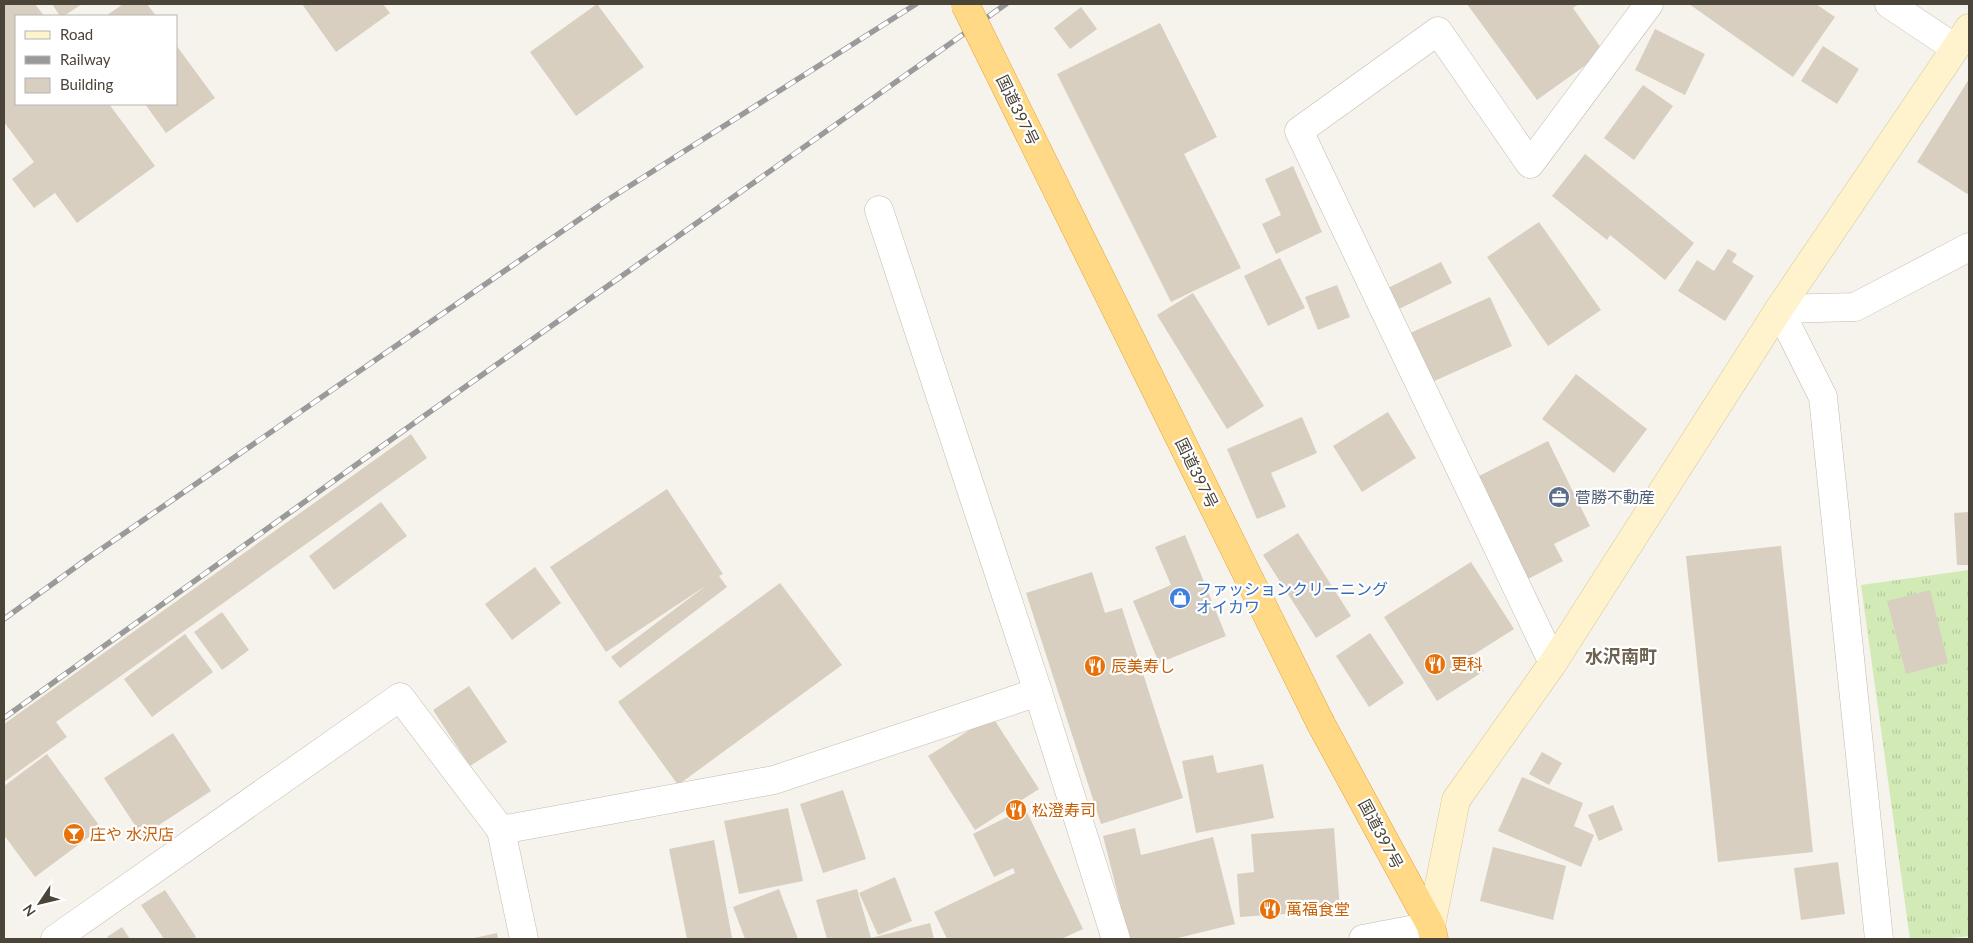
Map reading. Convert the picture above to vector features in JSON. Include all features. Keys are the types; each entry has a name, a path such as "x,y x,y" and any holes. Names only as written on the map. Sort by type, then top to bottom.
{"highway":[{"name":"国道397号","path":"965,4 1321,724 1432,933"}],"main road":[{"path":"1432,933 1456,800 1553,662 1779,309 1962,38"}],"street":[{"path":"1553,662 1299,131 1438,32 1530,164 1649,4"},
{"path":"1889,4 1962,38"},
{"path":"879,210 1038,692 1116,939"},
{"path":"1879,939 1823,397 1779,309 1855,307 1969,247"},
{"path":"500,830 774,780 1038,692"},
{"path":"55,939 400,697 500,830 524,939"},
{"path":"1363,939 1432,933"}],"green space":[{"path":"1969,570 1969,936 1943,939 1910,939 1861,585"}],"building":[{"path":"4,4 35,4 43,15 15,15 15,105 110,105 155,166 77,223 55,193 34,208 12,179 34,162 4,122"},
{"path":"52,4 82,4 66,15 59,15"},
{"path":"123,4 147,4 155,15 107,15"},
{"path":"302,4 383,4 390,13 336,52"},
{"path":"597,4 644,67 576,116 530,52"},
{"path":"1467,4 1579,4 1573,8 1604,52 1537,100"},
{"path":"1689,4 1816,4 1835,17 1793,77"},
{"path":"1081,7 1097,29 1070,49 1054,28"},
{"path":"1160,23 1217,137 1184,154 1241,268 1171,302 1057,74"},
{"path":"1655,29 1705,54 1685,95 1635,70"},
{"path":"1823,46 1859,69 1837,104 1801,81"},
{"path":"178,48 215,98 166,133 146,105 178,105"},
{"path":"1969,79 1969,195 1917,162"},
{"path":"1643,85 1673,106 1634,160 1604,138"},
{"path":"1585,154 1694,243 1665,280 1610,235 1607,240 1552,196"},
{"path":"1293,166 1322,232 1276,254 1262,224 1281,215 1265,179"},
{"path":"1539,222 1601,310 1548,346 1487,257"},
{"path":"1728,249 1737,254 1732,262 1754,276 1725,321 1678,291 1697,260 1714,271"},
{"path":"1280,258 1305,308 1268,326 1244,276"},
{"path":"1441,262 1452,283 1399,309 1388,288"},
{"path":"1337,285 1350,317 1318,330 1305,297"},
{"path":"1193,293 1264,406 1227,429 1157,315"},
{"path":"1490,297 1512,346 1430,383 1408,334"},
{"path":"1576,374 1647,429 1614,473 1542,419"},
{"path":"1388,412 1416,458 1362,492 1333,446"},
{"path":"1302,417 1317,453 1271,473 1286,507 1257,519 1227,449"},
{"path":"411,434 427,458 56,722 67,737 4,782 4,724"},
{"path":"1548,441 1590,526 1554,544 1563,561 1528,579 1477,477"},
{"path":"667,489 723,574 719,576 727,587 620,668 611,657 707,585 606,652 550,567"},
{"path":"381,502 407,536 334,590 309,556"},
{"path":"1969,512 1969,565 1957,565 1954,513"},
{"path":"1298,533 1351,616 1316,638 1263,555"},
{"path":"1185,535 1226,636 1159,663 1133,601 1171,585 1155,547"},
{"path":"1781,546 1813,852 1718,862 1686,556"},
{"path":"1471,562 1514,629 1473,655 1484,671 1437,701 1384,617"},
{"path":"535,567 561,603 512,640 485,604"},
{"path":"1092,572 1105,613 1122,608 1183,798 1101,824 1026,593"},
{"path":"780,583 842,665 678,785 618,702"},
{"path":"1930,590 1948,663 1906,674 1887,601"},
{"path":"222,612 249,650 222,670 194,632"},
{"path":"1370,633 1404,683 1369,707 1336,656"},
{"path":"185,634 213,672 152,717 124,679"},
{"path":"469,686 507,742 470,766 433,710"},
{"path":"992,716 1039,789 975,830 928,756"},
{"path":"173,733 211,791 142,836 104,778"},
{"path":"1542,752 1562,763 1549,785 1529,774"},
{"path":"47,754 101,828 35,877 4,835 4,786"},
{"path":"1213,755 1217,773 1263,764 1274,818 1196,833 1182,761"},
{"path":"1522,777 1583,803 1574,826 1594,835 1581,867 1498,831"},
{"path":"843,790 866,859 823,873 800,804"},
{"path":"1613,805 1623,830 1599,841 1588,815"},
{"path":"788,808 803,881 739,894 724,821"},
{"path":"1025,808 1083,929 1061,939 947,939 934,912 1015,873 1013,868 994,877 973,834"},
{"path":"1135,828 1141,855 1213,837 1235,924 1174,939 1129,939 1103,836"},
{"path":"1334,828 1340,910 1240,917 1237,874 1254,872 1251,834"},
{"path":"714,840 732,938 687,939 669,849"},
{"path":"1493,847 1566,866 1553,920 1480,901"},
{"path":"1838,862 1845,914 1801,920 1794,868"},
{"path":"895,877 912,921 878,935 859,893"},
{"path":"779,889 798,939 745,939 733,907"},
{"path":"857,889 871,938 930,923 934,939 827,939 816,900"},
{"path":"165,890 196,937 192,939 164,939 141,905"},
{"path":"122,927 130,939 109,939 107,937"},
{"path":"497,933 498,939 474,939 474,938"}],"railway":[{"path":"4,619 84,561 606,201 916,4"},
{"path":"4,718 417,421 1006,4"}],"place":[{"name":"菅勝不動産","path":"1559,497"},
{"name":"ファッションクリーニング オイカワ","path":"1180,598"},
{"name":"更科","path":"1435,664"},
{"name":"辰美寿し","path":"1095,666"},
{"name":"松澄寿司","path":"1016,810"},
{"name":"庄や 水沢店","path":"74,834"},
{"name":"萬福食堂","path":"1270,909"}],"district":[{"name":"水沢南町","path":"1621,657"}]}
